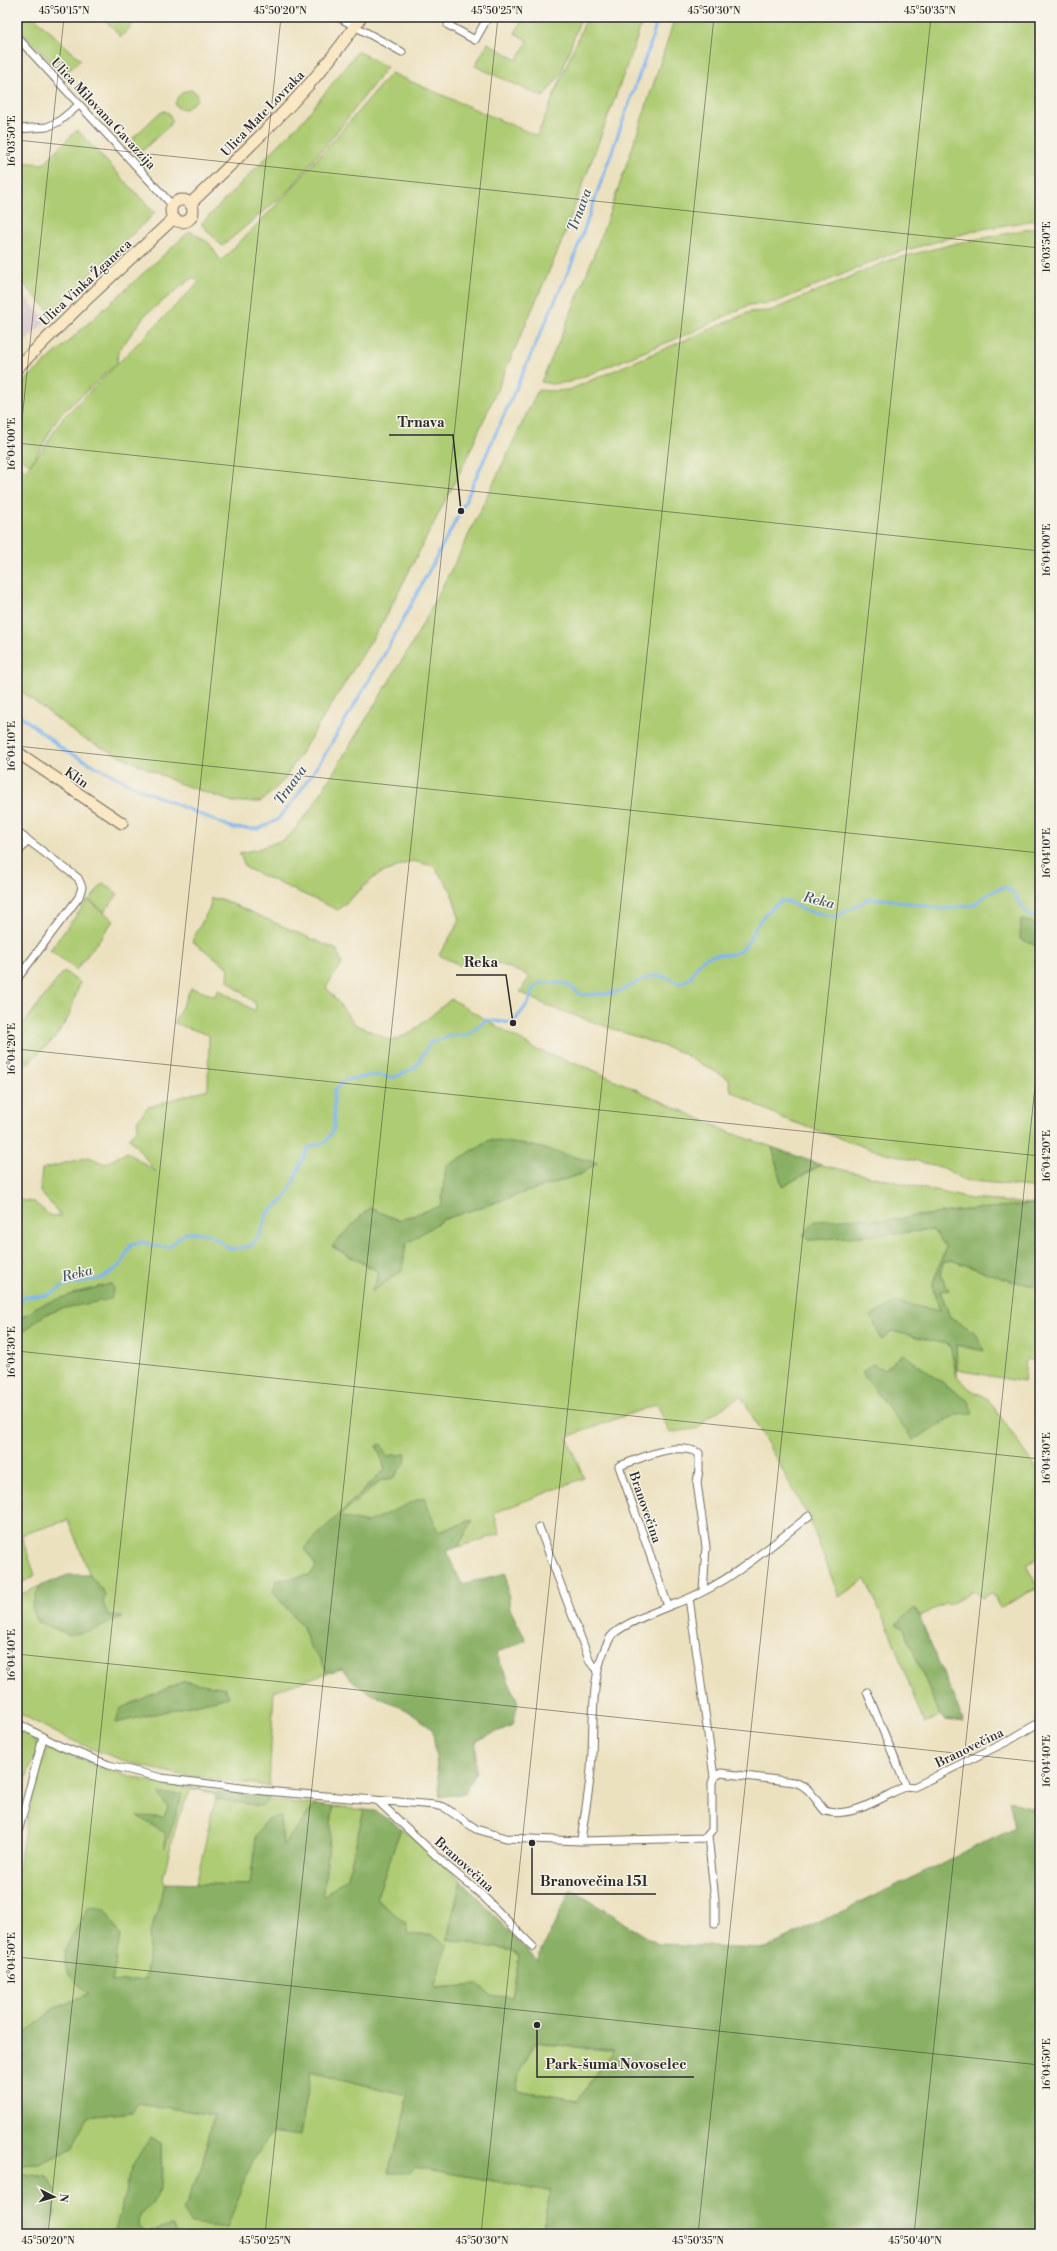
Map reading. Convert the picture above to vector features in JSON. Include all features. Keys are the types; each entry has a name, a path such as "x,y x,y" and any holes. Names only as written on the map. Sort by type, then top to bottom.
{"street":[{"path":"338,17 402,52"},
{"name":"Ulica Mate Lovraka","path":"190,204 290,107 355,27 361,17"},
{"path":"453,17 448,25 475,40 488,17"},
{"name":"Ulica Milovana Gavazzija","path":"17,37 78,105 173,206"},
{"path":"17,129 47,127 58,122 78,105"},
{"path":"181,201 190,204 193,212 190,219 183,222 174,218 172,214 173,206 181,201"},
{"name":"Ulica Vinka Žganeca","path":"17,368 85,301 174,218"},
{"name":"Klin","path":"17,752 122,823"},
{"path":"17,832 78,878 82,887 79,896 17,979"},
{"path":"17,854 28,840"},
{"name":"Branovečina","path":"668,1606 619,1466 663,1451 690,1449 699,1453 697,1483 706,1546 703,1591"},
{"path":"581,1841 591,1769 593,1710 598,1670 610,1637 638,1618 689,1598 731,1577 810,1516"},
{"path":"539,1527 590,1662 598,1670"},
{"path":"17,1723 43,1738 110,1765 162,1778 264,1791 427,1804 444,1808 476,1829 493,1836 581,1841 700,1840 708,1836 712,1830 711,1789 714,1777 689,1598"},
{"path":"867,1692 906,1786"},
{"name":"Branovečina","path":"714,1777 718,1774 725,1773 794,1782 805,1785 826,1811 834,1813 858,1809 906,1786 914,1787 1010,1740 1040,1722"},
{"path":"17,1836 43,1738"},
{"name":"Branovečina","path":"378,1801 482,1895 533,1947"},
{"path":"708,1836 715,1900 715,1924"}],"shaded area":[{"path":"17,289 47,320 17,350"}],"green space":[{"path":"17,17 34,17 81,60 64,75 17,27"},
{"path":"102,17 140,17 121,37"},
{"path":"524,17 581,17 561,74 543,97 475,66 488,43 517,60 528,41 515,33"},
{"path":"587,17 643,17 636,41 560,246 467,458 383,622 284,780 261,802 233,802 178,783 82,738 17,688 17,465 25,470 43,450 61,420 199,282 193,277 145,315 118,352 117,363 58,417 40,450 30,464 17,456 17,388 190,231 209,243 221,261 287,194 391,73 537,136"},
{"path":"675,17 1040,17 1040,219 977,230 889,255 776,302 749,305 690,333 570,382 552,384 541,382 561,337 614,201"},
{"path":"358,51 387,67 288,191 222,246 201,224 305,118"},
{"path":"191,90 195,92 198,99 186,109 178,108 175,104 179,96 185,91"},
{"path":"164,111 169,113 172,120 170,125 142,151 132,139 157,115"},
{"path":"77,130 155,213 50,312 17,277 17,162 43,164"},
{"path":"1040,227 1040,923 1034,923 1020,939 1040,947 1040,1188 964,1180 944,1168 867,1148 782,1118 731,1091 729,1079 680,1052 550,1007 520,992 530,976 492,961 463,967 439,955 460,920 451,891 434,866 412,861 377,875 338,910 246,868 239,853 255,850 283,840 291,834 311,809 412,644 460,553 538,390 569,390 750,312 770,311 890,260 958,243"},
{"path":"103,883 118,894 104,912 90,900"},
{"path":"211,898 221,899 337,950 342,964 326,987 355,1024 392,1041 412,1032 451,999 537,1050 591,1069 731,1133 772,1147 782,1187 821,1165 971,1199 1033,1204 956,1211 882,1221 858,1218 803,1235 810,1240 933,1230 946,1247 932,1286 940,1312 896,1302 892,1331 950,1345 957,1376 970,1389 988,1399 1040,1473 1040,1557 1026,1565 1038,1588 1000,1608 992,1593 982,1598 973,1591 949,1605 945,1604 919,1616 915,1608 897,1624 904,1629 940,1715 924,1724 889,1630 865,1579 839,1597 810,1520 741,1396 707,1418 699,1428 670,1433 657,1404 567,1437 584,1478 494,1513 500,1534 458,1547 472,1520 438,1532 423,1498 366,1523 338,1516 304,1548 316,1566 310,1575 276,1581 273,1592 303,1627 312,1651 321,1659 327,1673 274,1691 269,1786 189,1776 125,1761 52,1731 17,1712 17,1596 40,1586 32,1607 38,1622 122,1616 108,1615 103,1603 105,1594 90,1575 68,1520 21,1535 35,1575 17,1586 17,1333 20,1335 44,1315 61,1309 111,1284 79,1292 36,1307 30,1313 17,1319 17,1264 25,1261 17,1248 17,1204 20,1200 34,1202 51,1216 62,1216 40,1192 42,1169 89,1157 105,1164 127,1152 156,1172 129,1137 138,1128 137,1121 148,1107 208,1089 209,1035 174,1023 191,988 215,996 218,989 255,1011 256,1004 228,981 229,968 192,941 210,907","holes":["490,1140 533,1146 597,1163 581,1174 442,1220 406,1244 402,1271 372,1291 379,1272 332,1247 369,1208 398,1220 441,1206 446,1167","903,1354 968,1401 957,1414 913,1440 872,1364 884,1370","377,1447 387,1456 405,1454 405,1463 393,1478 381,1480 343,1510 386,1469","184,1681 225,1688 229,1697 115,1723 158,1694"]},
{"path":"88,900 114,920 76,970 50,950"},
{"path":"1021,919 1033,923 1040,923 1040,947 1020,939"},
{"path":"64,971 80,983 69,1016 55,1038 17,1073 17,1032"},
{"path":"490,1140 533,1146 597,1163 581,1174 442,1220 406,1244 402,1271 371,1292 379,1272 332,1246 369,1208 398,1220 441,1206 446,1167"},
{"path":"772,1147 821,1165 782,1187"},
{"path":"1033,1204 1040,1206 1040,1287 1007,1280 951,1260 943,1262 940,1275 949,1290 940,1291 950,1317 976,1333 984,1351 956,1345 957,1376 950,1345 892,1331 881,1340 871,1316 896,1302 940,1311 932,1286 946,1247 933,1230 810,1240 803,1235 815,1221 858,1218 882,1221 956,1211"},
{"path":"951,1260 1007,1280 1040,1287 1040,1362 1026,1359 1024,1382 957,1370 956,1345 984,1351 976,1333 950,1317 940,1291 949,1290 940,1275 943,1262"},
{"path":"111,1284 114,1288 111,1299 61,1309 44,1315 20,1335 17,1333 17,1319 30,1313 36,1307 79,1292"},
{"path":"903,1354 968,1401 973,1413 957,1414 913,1440 862,1373 872,1364 884,1370"},
{"path":"381,1444 387,1456 406,1454 405,1463 393,1478 381,1480 339,1516 366,1523 424,1497 438,1532 473,1520 458,1547 446,1551 462,1584 506,1573 510,1609 526,1640 496,1653 518,1703 513,1725 476,1741 476,1771 465,1793 440,1797 433,1730 418,1717 365,1690 350,1678 342,1669 327,1673 321,1659 312,1651 303,1627 273,1592 276,1581 311,1575 316,1566 304,1548 385,1469 377,1446"},
{"path":"68,1575 90,1575 105,1594 103,1603 108,1615 123,1617 94,1630 69,1635 38,1622 32,1607 40,1586"},
{"path":"915,1608 964,1722 944,1720 940,1715 904,1629 896,1624"},
{"path":"184,1681 225,1688 229,1697 115,1723 121,1708"},
{"path":"17,1729 34,1739 37,1743 37,1751 28,1772 17,1823"},
{"path":"52,1748 109,1770 145,1780 203,1790 191,1790 178,1818 163,1878 165,1883 150,1936 146,1979 112,1982 120,1936 68,1974 88,1994 52,2010 17,2041 17,1871 32,1797 47,1749"},
{"path":"203,1790 269,1796 269,1800 261,1806 215,1799 216,1796"},
{"path":"159,1794 183,1794 165,1848 165,1833 137,1816 164,1817 168,1808"},
{"path":"215,1799 261,1806 269,1800 315,1805 283,1845 256,1837 250,1885 196,1884"},
{"path":"1009,1801 1040,1811 1040,2234 543,2234 550,2191 415,2167 410,2173 388,2173 404,2120 407,2095 311,2072 300,2136 272,2132 252,2162 227,2228 191,2224 183,2209 201,2169 214,2115 138,2103 132,2112 87,2117 72,2149 38,2164 17,2165 17,2041 52,2010 88,1994 68,1974 64,1950 89,1907 105,1909 120,1936 112,1982 146,1979 150,1936 165,1883 250,1885 256,1837 267,1819 281,1816 283,1845 315,1805 333,1807 323,1897 348,1877 364,1810 375,1811 401,1828 376,1899 406,1923 408,1935 433,1935 447,1946 434,1988 479,1985 490,1995 512,1998 519,1957 514,1951 447,1939 461,1880 537,1961 571,1889 658,1944 766,1948 1015,1828","holes":["535,2043 614,2050 578,2100 516,2090 520,2071"]},
{"path":"333,1807 364,1810 348,1877 323,1897"},
{"path":"401,1828 461,1880 447,1939 514,1951 519,1957 512,1998 490,1995 479,1985 434,1988 433,1935 408,1935 376,1899"},
{"path":"535,2043 614,2050 578,2100 516,2090 520,2071"},
{"path":"311,2072 407,2095 404,2120 388,2173 415,2167 550,2191 543,2234 177,2234 173,2225 146,2232 138,2225 139,2214 149,2206 159,2191 162,2174 161,2143 137,2159 126,2184 127,2190 114,2234 48,2234 55,2213 48,2177 17,2173 17,2165 38,2164 72,2149 86,2117 132,2112 138,2103 214,2115 201,2169 183,2210 226,2228 252,2162 272,2132 300,2135"},
{"path":"150,2138 161,2143 161,2188 152,2205 139,2214 138,2225 146,2232 173,2225 177,2234 114,2234 127,2190 128,2177 138,2156"},
{"path":"17,2173 48,2177 56,2191 55,2213 48,2234 17,2234"}],"waterway":[{"name":"Trnava","path":"17,713 64,750 140,789 233,828 258,829 277,820 294,800 324,756 384,655 461,511 572,263 650,45 658,17"},
{"name":"Reka","path":"17,1306 25,1297 48,1295 66,1285 103,1278 120,1266 131,1245 144,1242 154,1246 169,1247 186,1232 209,1234 230,1249 251,1246 261,1233 267,1214 286,1198 308,1148 326,1142 334,1129 334,1091 345,1080 376,1075 393,1078 415,1068 430,1043 454,1035 467,1036 486,1020 513,1023 529,1002 532,990 541,983 565,983 582,995 616,992 653,976 668,978 679,983 690,979 697,966 704,959 710,956 730,955 744,947 759,921 781,901 789,902 803,910 836,917 869,899 885,899 944,909 974,905 989,893 1004,887 1013,892 1027,914 1040,919"}],"place":[{"name":"Trnava","path":"461,511"},
{"name":"Reka","path":"513,1023"},
{"name":"Branovečina 151","path":"532,1843"},
{"name":"Park-šuma Novoselec","path":"537,2025"}]}
